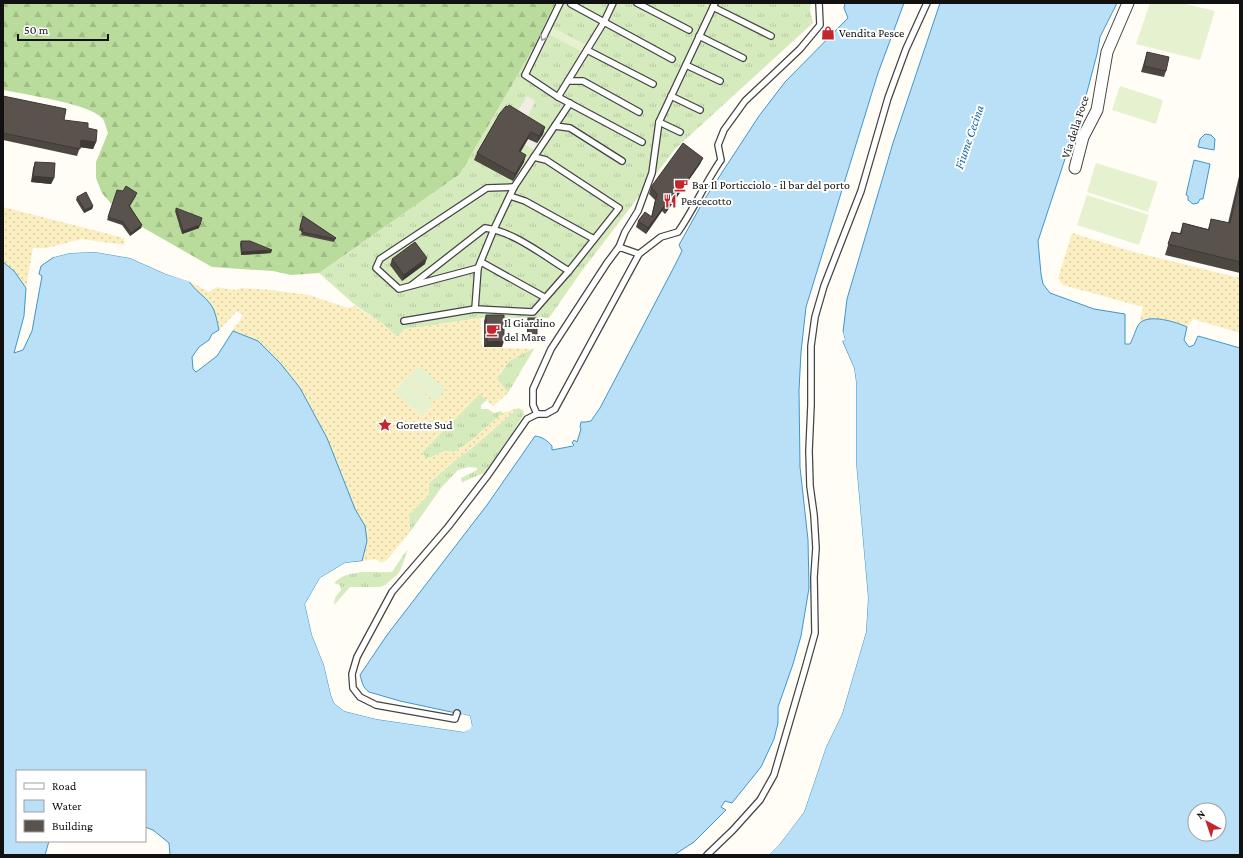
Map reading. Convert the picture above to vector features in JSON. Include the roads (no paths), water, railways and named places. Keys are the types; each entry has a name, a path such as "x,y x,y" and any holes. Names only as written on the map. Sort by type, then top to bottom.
{"street":[{"name":"Via della Foce","path":"1075,168 1083,137 1097,110 1107,52 1128,3"}],"lane":[{"path":"560,3 524,75 558,97 642,142"},
{"path":"558,97 604,22 613,3"},
{"path":"637,3 689,30"},
{"path":"457,713 455,719 376,705 360,697 353,688 352,674 357,657 392,592 448,527 488,475 527,419 537,414 546,414 555,409 639,254 661,237 678,232 690,214 713,171 721,160 718,145 724,130 745,101 800,49 820,24 819,3"},
{"path":"707,855 733,830 760,800 774,774 805,669 814,633 814,577 816,548 810,486 809,451 811,346 815,317 824,286 861,191 875,139 893,84 927,3"},
{"path":"571,4 672,59"},
{"path":"537,414 533,405 533,388 551,349 619,247 625,232 638,211 652,173 658,122 714,5 771,36"},
{"path":"699,36 742,58"},
{"path":"587,50 653,84"},
{"path":"686,65 720,81"},
{"path":"568,81 583,80 639,112"},
{"path":"671,96 700,110"},
{"path":"475,309 478,268 494,229 514,187 570,103"},
{"path":"658,122 680,132"},
{"path":"555,126 570,128 622,161"},
{"path":"404,320 475,309 532,312 569,271 619,208 546,160 534,157"},
{"path":"478,268 399,289 376,268 380,259 487,188 514,187"},
{"path":"510,196 525,201 594,239"},
{"path":"410,286 484,228 494,229 516,238 569,271"},
{"path":"619,247 639,254"},
{"path":"481,262 544,297"}],"water":[{"path":"845,3 904,3 878,73 806,307 801,352 799,390 800,467 808,540 809,588 801,636 778,707 778,723 774,739 761,767 732,803 725,801 721,807 726,810 694,842 674,855 170,855 169,843 153,830 146,827 146,770 16,770 16,842 49,842 45,855 3,855 3,262 14,271 26,288 24,316 14,353 23,350 32,331 42,276 39,274 41,266 54,257 70,253 95,252 130,258 166,274 189,281 194,288 209,302 213,308 219,330 212,334 209,340 199,347 192,357 193,369 196,372 217,356 233,331 258,341 281,364 300,388 327,438 355,509 365,526 367,541 362,561 345,563 320,578 305,604 312,635 324,665 334,703 344,711 376,719 464,732 472,726 470,716 400,701 369,692 364,687 360,675 387,635 487,505 535,436 548,442 552,446 552,450 573,446 574,445 572,443 574,440 577,442 581,429 581,422 591,421 600,408 682,251 679,245 704,200 759,116 785,82 848,18 844,8"},
{"name":"Fiume Cecina","path":"940,3 1117,3 1100,37 1087,92 1038,241 1041,274 1043,284 1050,293 1094,309 1125,314 1125,344 1130,344 1139,324 1149,319 1155,319 1169,321 1187,327 1184,340 1189,347 1194,345 1198,336 1240,348 1240,855 769,855 779,845 804,812 826,747 842,714 866,632 868,598 856,462 856,382 854,368 842,340 845,340 843,332 847,299 893,143"},
{"path":"1205,134 1211,135 1215,139 1214,150 1198,147 1200,139"},
{"path":"1194,160 1210,164 1203,199 1200,199 1198,203 1193,204 1188,200 1188,196 1186,195"}],"place":[{"name":"Vendita Pesce","path":"828,33"},
{"name":"Bar Il Porticciolo - il bar del porto","path":"681,185"},
{"name":"Pescecotto","path":"670,201"},
{"name":"Il Giardino del Mare","path":"493,330"},
{"name":"Gorette Sud","path":"385,425"}]}
